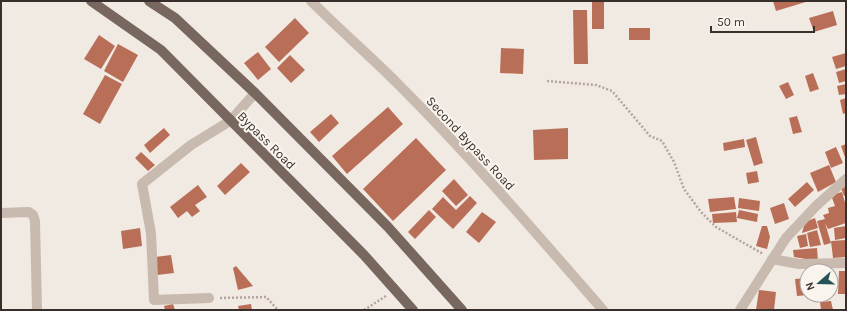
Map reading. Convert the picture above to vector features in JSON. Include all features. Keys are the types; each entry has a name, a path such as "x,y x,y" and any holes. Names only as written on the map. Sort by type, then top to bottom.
{"main road":[{"name":"Bypass Road","path":"91,1 161,50 364,255 413,310"},
{"name":"Bypass Road","path":"149,1 175,18 255,93 388,227 462,310"}],"street":[{"name":"Second Bypass Road","path":"311,1 396,83 473,162 603,310"},
{"path":"209,298 154,300 151,233 142,184 191,144 230,121 255,93"},
{"path":"740,310 786,238 816,206 846,179"},
{"path":"1,213 29,212 33,215 35,221 37,310"},
{"path":"772,259 799,264 846,263"}],"path":[{"path":"547,81 596,85 612,91 650,136 662,141 674,162 684,189 701,212 716,227 772,259"},
{"path":"364,310 395,291"},
{"path":"209,298 266,297 278,310"}],"building":[{"path":"592,1 604,1 604,29 592,29"},
{"path":"773,1 809,1 776,11"},
{"path":"573,10 587,10 588,64 574,64"},
{"path":"833,11 837,25 814,32 809,18"},
{"path":"295,18 309,33 279,62 265,47"},
{"path":"629,28 650,28 650,40 629,40"},
{"path":"99,35 115,46 101,69 84,59"},
{"path":"118,44 138,55 123,82 104,71"},
{"path":"501,48 524,49 523,74 500,73"},
{"path":"258,52 271,69 258,80 244,63"},
{"path":"846,53 846,66 836,69 832,57"},
{"path":"290,55 305,70 291,83 277,68"},
{"path":"846,69 846,81 839,83 836,72"},
{"path":"813,73 819,89 810,92 805,76"},
{"path":"105,75 122,84 100,124 83,114"},
{"path":"788,82 794,95 786,99 779,86"},
{"path":"846,84 846,94 839,95 837,86"},
{"path":"846,98 846,113 843,114 840,100"},
{"path":"388,107 403,124 347,174 332,156"},
{"path":"331,114 339,123 319,142 310,132"},
{"path":"797,116 802,132 793,134 789,118"},
{"path":"164,128 170,135 150,153 144,145"},
{"path":"568,128 568,159 534,160 533,130"},
{"path":"756,137 763,163 754,166 746,140"},
{"path":"416,138 446,170 393,221 363,189"},
{"path":"744,139 745,147 724,151 723,143"},
{"path":"846,144 846,160 841,146"},
{"path":"836,147 843,163 831,168 825,152"},
{"path":"141,152 155,165 148,171 135,158"},
{"path":"241,163 250,172 225,195 217,186"},
{"path":"829,165 836,182 818,192 810,173"},
{"path":"757,171 759,182 748,184 746,173"},
{"path":"454,179 468,195 456,206 442,191"},
{"path":"807,182 814,190 795,207 788,199"},
{"path":"198,185 207,197 195,205 200,211 192,217 187,211 178,218 170,207"},
{"path":"846,186 846,196 844,196 841,188"},
{"path":"842,192 846,206 846,223 828,229 825,223 831,243 824,245 817,221 825,219 823,215 829,213 828,208 835,206 831,195"},
{"path":"470,196 477,203 453,229 432,209 443,197 456,210"},
{"path":"734,197 736,209 710,212 708,199"},
{"path":"739,198 760,201 759,211 738,208"},
{"path":"784,203 789,219 775,224 770,208"},
{"path":"429,210 436,217 415,239 408,232"},
{"path":"739,210 758,214 757,222 737,218"},
{"path":"482,212 496,222 479,243 466,232"},
{"path":"736,212 737,222 713,223 712,214"},
{"path":"815,218 818,228 802,233 805,222"},
{"path":"762,226 767,226 770,237 767,249 756,246"},
{"path":"846,226 846,238 835,240 834,228"},
{"path":"140,228 142,246 123,249 121,231"},
{"path":"817,230 821,245 810,247 807,233"},
{"path":"806,234 808,246 800,248 797,236"},
{"path":"846,240 846,257 833,258 831,241"},
{"path":"817,248 818,261 794,257 793,250"},
{"path":"171,255 174,273 157,275 155,257"},
{"path":"236,266 253,286 238,290 233,268"},
{"path":"839,271 846,271 846,294 839,294"},
{"path":"795,279 799,279 799,296 797,296"},
{"path":"759,290 776,292 774,310 756,310"},
{"path":"820,303 831,303 833,310 821,310"},
{"path":"173,304 175,310 165,310 164,306"},
{"path":"251,304 252,310 239,310 238,306"}]}
